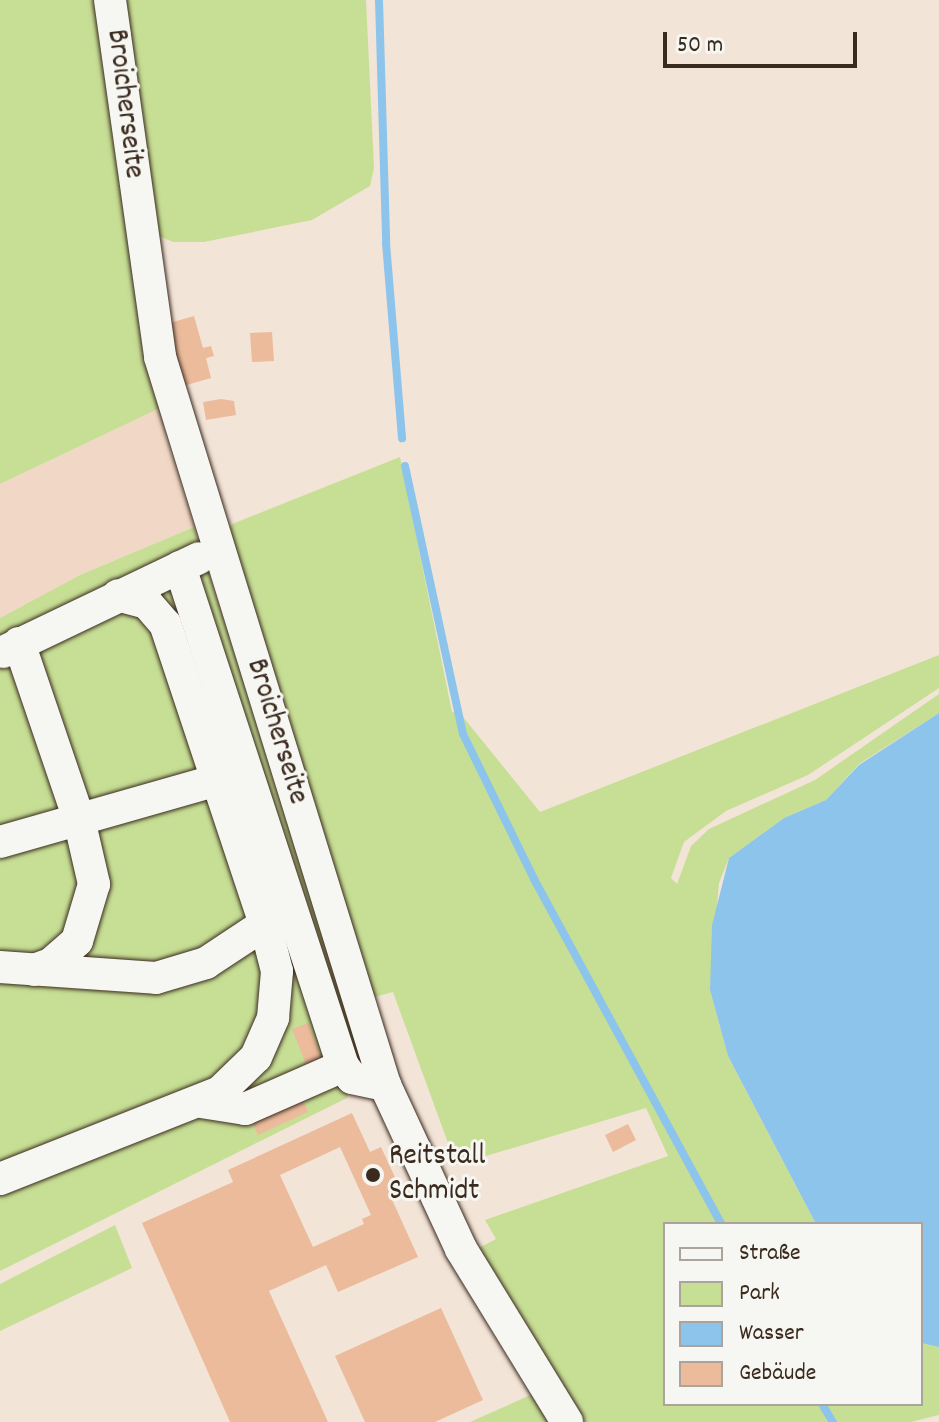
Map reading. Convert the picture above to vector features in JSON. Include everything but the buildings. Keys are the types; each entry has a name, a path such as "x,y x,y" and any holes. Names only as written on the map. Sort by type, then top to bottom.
{"street":[{"name":"Broicherseite","path":"110,0 160,357 385,1085 461,1249 567,1422"},
{"path":"34,970 65,954 88,916 94,884 79,819 10,648 218,549"},
{"path":"180,567 343,1066 352,1078 385,1085"},
{"path":"0,1179 201,1102 232,1084 263,1045 273,1018 277,971 265,924 165,624 147,603 118,595"},
{"path":"0,842 218,780"},
{"path":"0,967 132,979 180,974 265,924"},
{"path":"277,971 307,960"},
{"path":"201,1102 245,1109 343,1066"}],"shaded area":[{"path":"162,407 165,435 194,527 80,575 0,618 0,484"}],"green space":[{"path":"0,0 101,0 162,407 0,484"},
{"path":"118,0 366,0 374,168 370,186 312,220 204,242 173,242 149,232"},
{"path":"400,457 452,712 459,712 540,812 939,655 939,688 808,775 726,811 684,842 671,878 677,884 691,846 709,829 815,780 939,694 939,713 859,764 826,800 784,818 729,858 719,883 710,990 728,1056 815,1222 663,1222 663,1406 923,1406 923,1343 939,1347 939,1415 911,1422 581,1422 473,1251 496,1239 485,1220 668,1156 646,1108 456,1165 393,992 367,999 226,535 232,524"},
{"path":"194,527 363,1055 347,1098 0,1271 0,618 80,575"},
{"path":"115,1225 132,1268 0,1331 0,1284"},
{"path":"535,1393 555,1422 470,1422"}],"water":[{"path":"939,713 939,1347 923,1343 923,1222 815,1222 728,1056 710,990 712,925 729,858 784,818 826,800 859,765"}],"waterway":[{"path":"379,0 386,243 402,438"},
{"path":"405,466 463,734 534,879 720,1222"},
{"path":"823,1406 833,1422"}],"place":[{"name":"Reitstall Schmidt","path":"373,1175"}]}
